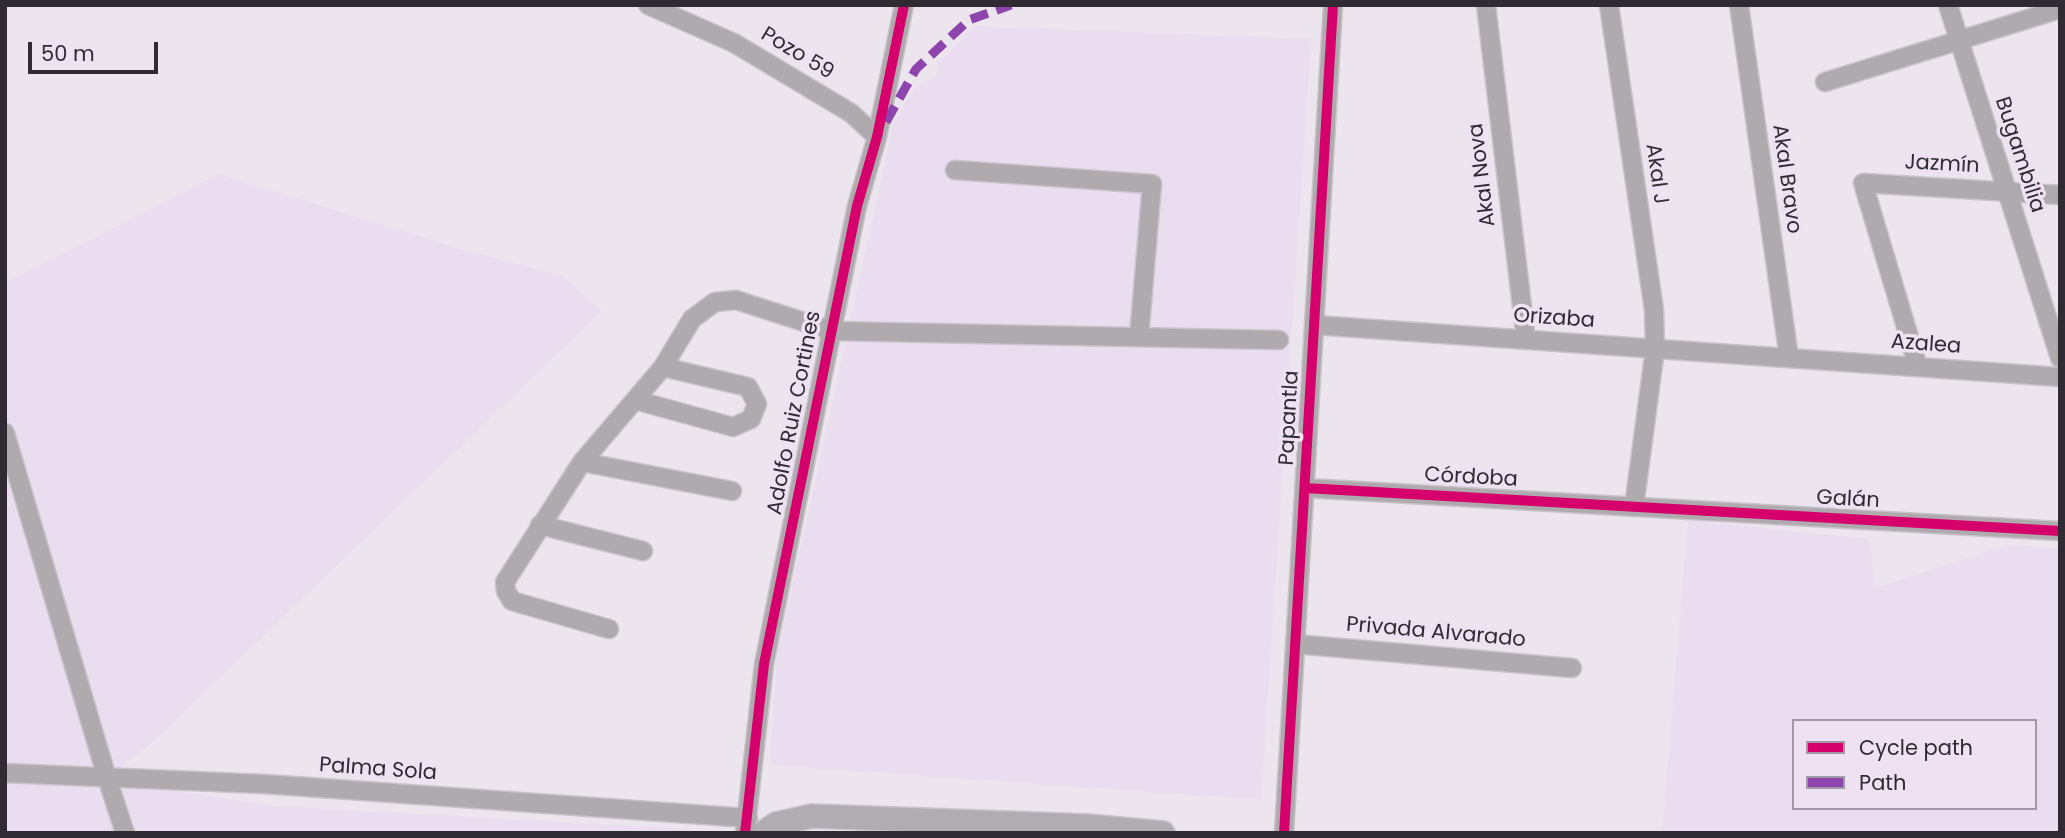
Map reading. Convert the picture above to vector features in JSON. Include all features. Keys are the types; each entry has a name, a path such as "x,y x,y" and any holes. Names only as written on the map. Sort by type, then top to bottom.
{"main road":[{"path":"752,828 812,816 955,826 1163,833"}],"street":[{"name":"Pozo 59","path":"648,5 734,43 851,113 877,137"},
{"name":"Adolfo Ruiz Cortines","path":"752,828 764,664 856,206 877,137 904,5"},
{"name":"Papantla","path":"1284,833 1333,5"},
{"name":"Akal Nova","path":"1486,5 1526,340"},
{"name":"Akal J","path":"1609,5 1654,310 1655,349 1634,507"},
{"name":"Akal Bravo","path":"1739,5 1789,358"},
{"name":"Bugambilia","path":"1948,5 2060,358"},
{"path":"1825,82 2060,9"},
{"path":"955,170 1152,184 1139,337"},
{"name":"Jazmín","path":"1918,367 1863,183 2060,195"},
{"path":"609,629 512,601 506,591 505,582 582,462 663,367 692,319 715,302 736,300 832,331 1279,340"},
{"name":"Orizaba","path":"1314,325 1789,358"},
{"name":"Azalea","path":"1789,358 2060,377"},
{"path":"635,400 733,428 751,419 757,404 748,387 663,367"},
{"path":"5,432 125,833"},
{"path":"582,462 732,491"},
{"name":"Córdoba","path":"1305,488 1634,507"},
{"name":"Galán","path":"1634,507 2060,531"},
{"path":"540,525 643,551"},
{"name":"Privada Alvarado","path":"1296,644 1572,668"},
{"name":"Palma Sola","path":"6,770 107,778 264,785 752,828"}],"shaded area":[{"path":"975,26 1311,39 1261,800 770,765 777,657 894,121 915,87 936,76 939,62"},
{"path":"219,174 457,248 563,276 602,311 153,742 104,780 275,806 689,829 688,833 5,833 5,283"},
{"path":"1688,520 1869,539 1876,588 2008,545 2060,548 2060,833 1662,833"}],"marked path":[{"path":"886,122 916,69 969,20 1011,5"}],"cycle path":[{"path":"745,833 764,664 857,206 877,137 904,5"},
{"path":"1284,833 1333,5"},
{"path":"1305,488 2060,531"}]}
